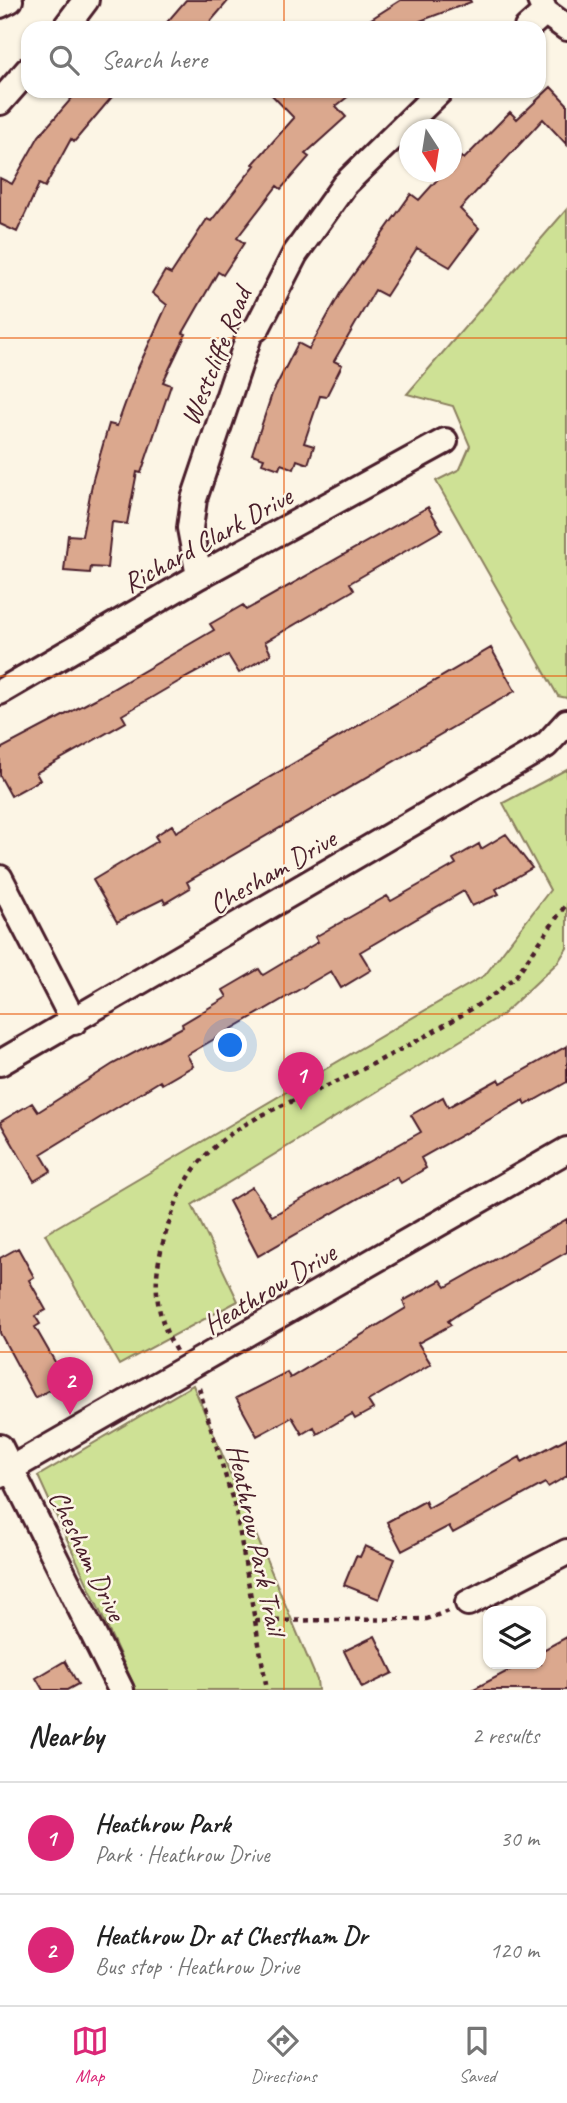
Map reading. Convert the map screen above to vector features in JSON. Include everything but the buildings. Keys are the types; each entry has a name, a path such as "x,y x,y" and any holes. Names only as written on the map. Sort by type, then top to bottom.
{"street":[{"path":"0,5 10,0"},
{"path":"70,21 86,0"},
{"path":"537,13 567,28"},
{"path":"4,89 21,76"},
{"name":"Westcliffe Road","path":"199,576 190,528 194,499 250,333 257,328 295,254 345,184 433,98"},
{"name":"Richard Clark Drive","path":"0,692 199,576 445,441"},
{"name":"Chesham Drive","path":"0,1063 546,745 567,722"},
{"path":"0,878 74,1022"},
{"name":"Heathrow Drive","path":"4,1464 187,1371 293,1306 567,1150"},
{"name":"Chesham Drive","path":"4,1464 121,1690"},
{"path":"468,1603 567,1552"}],"path":[{"name":"Heathrow Park Trail","path":"267,1690 227,1475 200,1390 164,1331 154,1288 172,1215 182,1187 195,1167 211,1150 238,1130 290,1102 359,1071 498,992 516,976 567,903"},
{"path":"255,1621 427,1619 468,1603"}],"green space":[{"path":"567,209 567,698 558,696 436,481 460,469 470,446 453,406 407,394"},
{"path":"567,769 567,948 558,962 502,1015 192,1205 238,1301 119,1365 45,1234 485,975 550,890 503,803"},
{"path":"193,1385 317,1680 318,1690 136,1690 38,1476"}],"place":[{"name":"Heathrow Park","path":"301,1110"},
{"name":"Heathrow Dr at Chestham Dr","path":"70,1415"}]}
